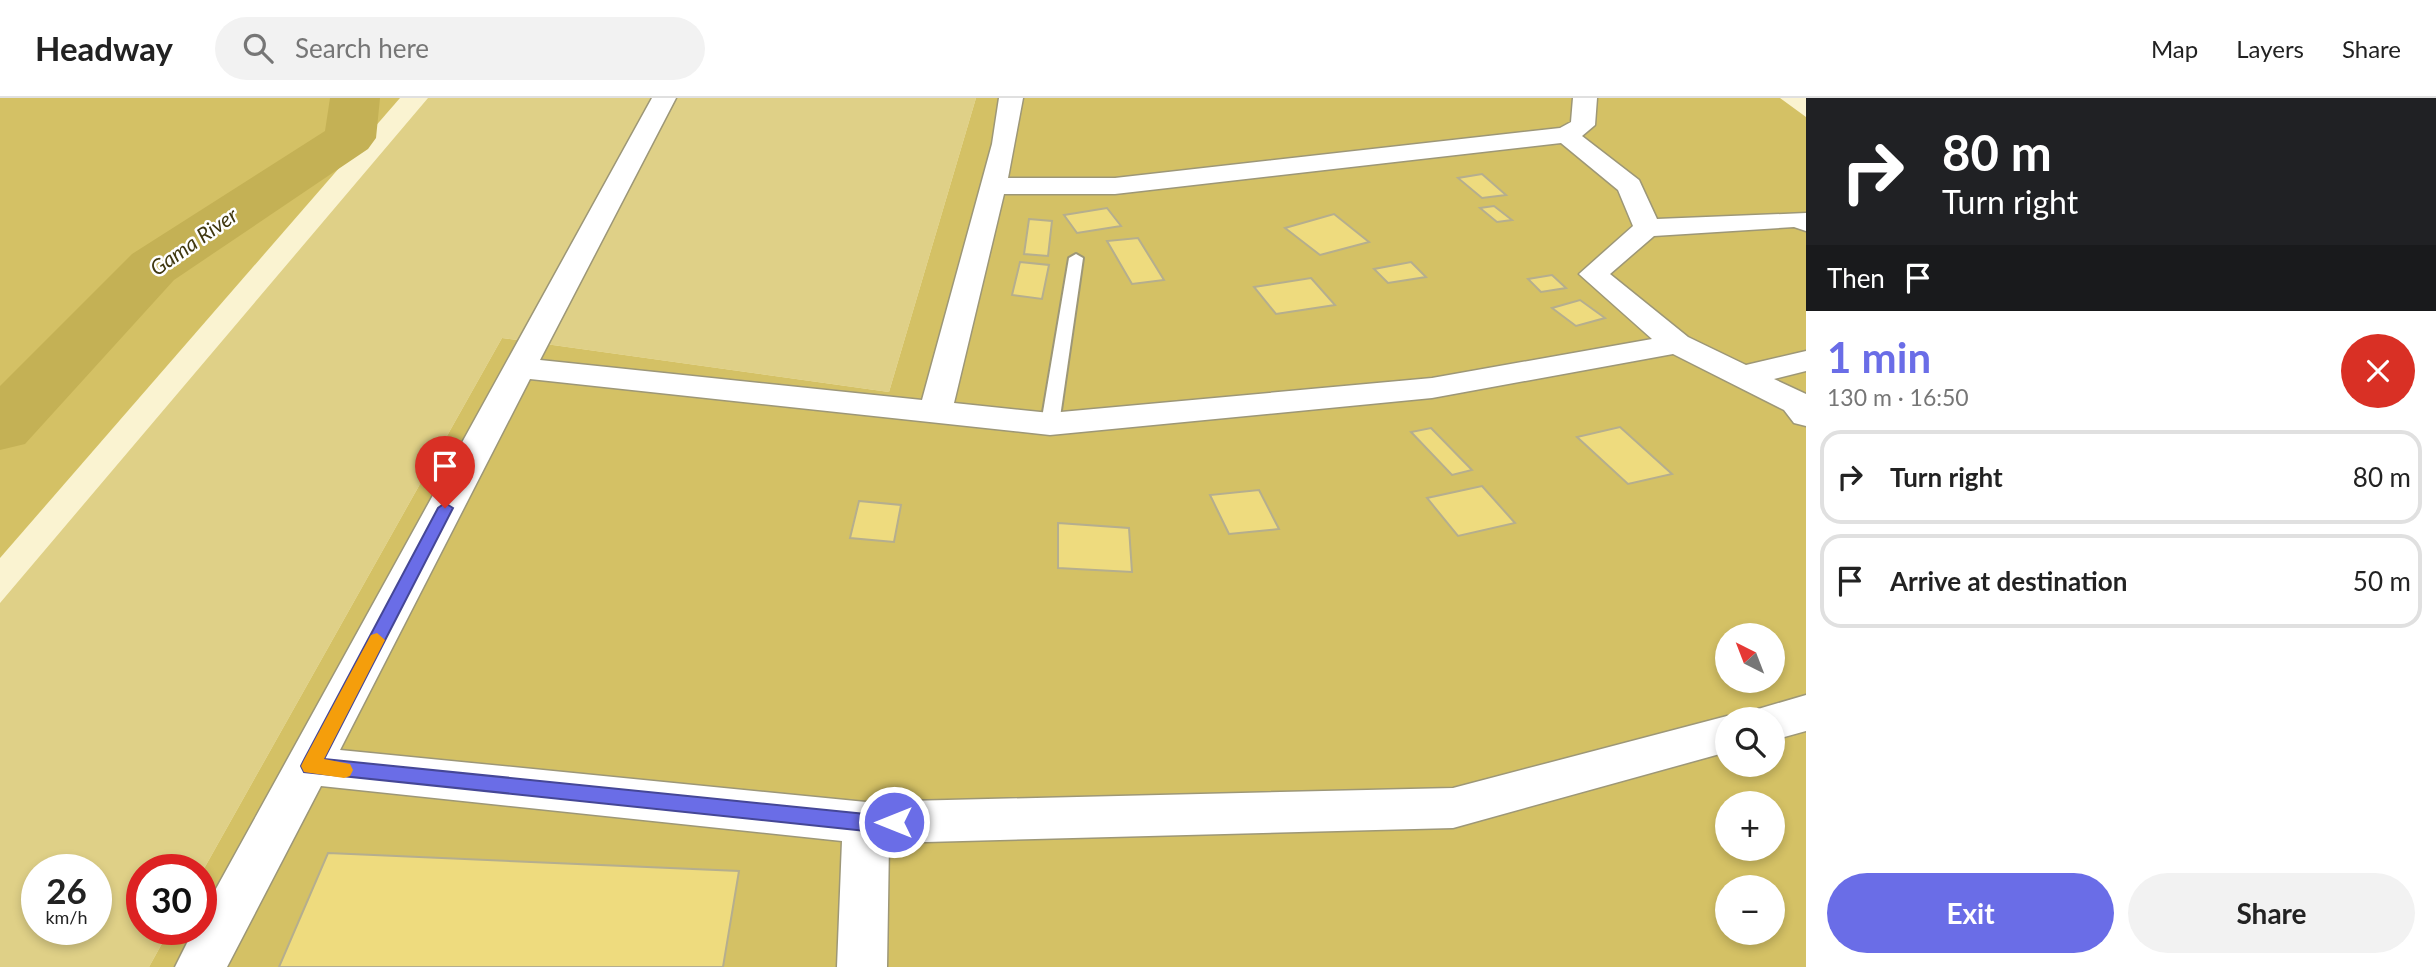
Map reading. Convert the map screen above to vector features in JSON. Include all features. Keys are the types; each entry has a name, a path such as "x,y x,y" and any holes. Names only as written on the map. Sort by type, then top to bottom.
{"street":[{"path":"200,967 311,766 664,98"},
{"path":"935,414 1004,145 1011,98"},
{"path":"994,186 1115,186 1566,135 1583,125 1585,98"},
{"path":"1566,135 1630,186 1647,228"},
{"path":"1806,223 1798,219 1647,228 1593,274 1677,344 1796,402 1806,415"},
{"path":"519,368 935,414 1050,424 1433,388 1677,344"},
{"path":"1743,376 1806,361"},
{"path":"1785,719 1806,713"},
{"path":"311,766 866,822 1453,808 1715,737"},
{"path":"862,967 866,822"}],"lane":[{"path":"1050,424 1076,258"}],"shaded area":[{"path":"0,98 400,98 0,558"},
{"path":"428,98 976,98 889,392 502,338 212,854 126,854 126,945 161,945 149,967 0,967 0,603"},
{"path":"976,98 1780,98 1806,117 1806,967 149,967 161,945 217,945 217,854 212,854 502,338 889,392"}],"building":[{"path":"1482,174 1506,195 1482,198 1458,178"},
{"path":"1494,206 1512,220 1497,222 1480,208"},
{"path":"1107,208 1121,226 1077,233 1064,215"},
{"path":"1334,214 1369,242 1320,255 1285,228"},
{"path":"1029,219 1052,221 1048,256 1024,254"},
{"path":"1138,238 1164,280 1132,284 1107,241"},
{"path":"1020,262 1049,265 1042,299 1012,295"},
{"path":"1411,262 1426,277 1388,283 1374,269"},
{"path":"1552,275 1566,288 1541,292 1528,279"},
{"path":"1311,278 1335,305 1276,314 1254,287"},
{"path":"1580,300 1605,318 1576,326 1552,308"},
{"path":"1620,427 1672,474 1628,484 1577,437"},
{"path":"1431,428 1472,470 1452,475 1411,432"},
{"path":"1482,486 1515,523 1458,536 1427,498"},
{"path":"1259,490 1279,529 1229,534 1210,495"},
{"path":"859,501 901,505 894,542 850,538"},
{"path":"1058,523 1129,528 1132,572 1058,568"},
{"path":"328,853 739,871 723,967 279,967"}],"waterway":[{"name":"Gama River","path":"0,427 153,267 350,138 355,98"}],"slow traffic":[{"path":"344,770 311,766 377,640"}],"route":[{"path":"445,508 311,766 866,822 894,822"}]}
